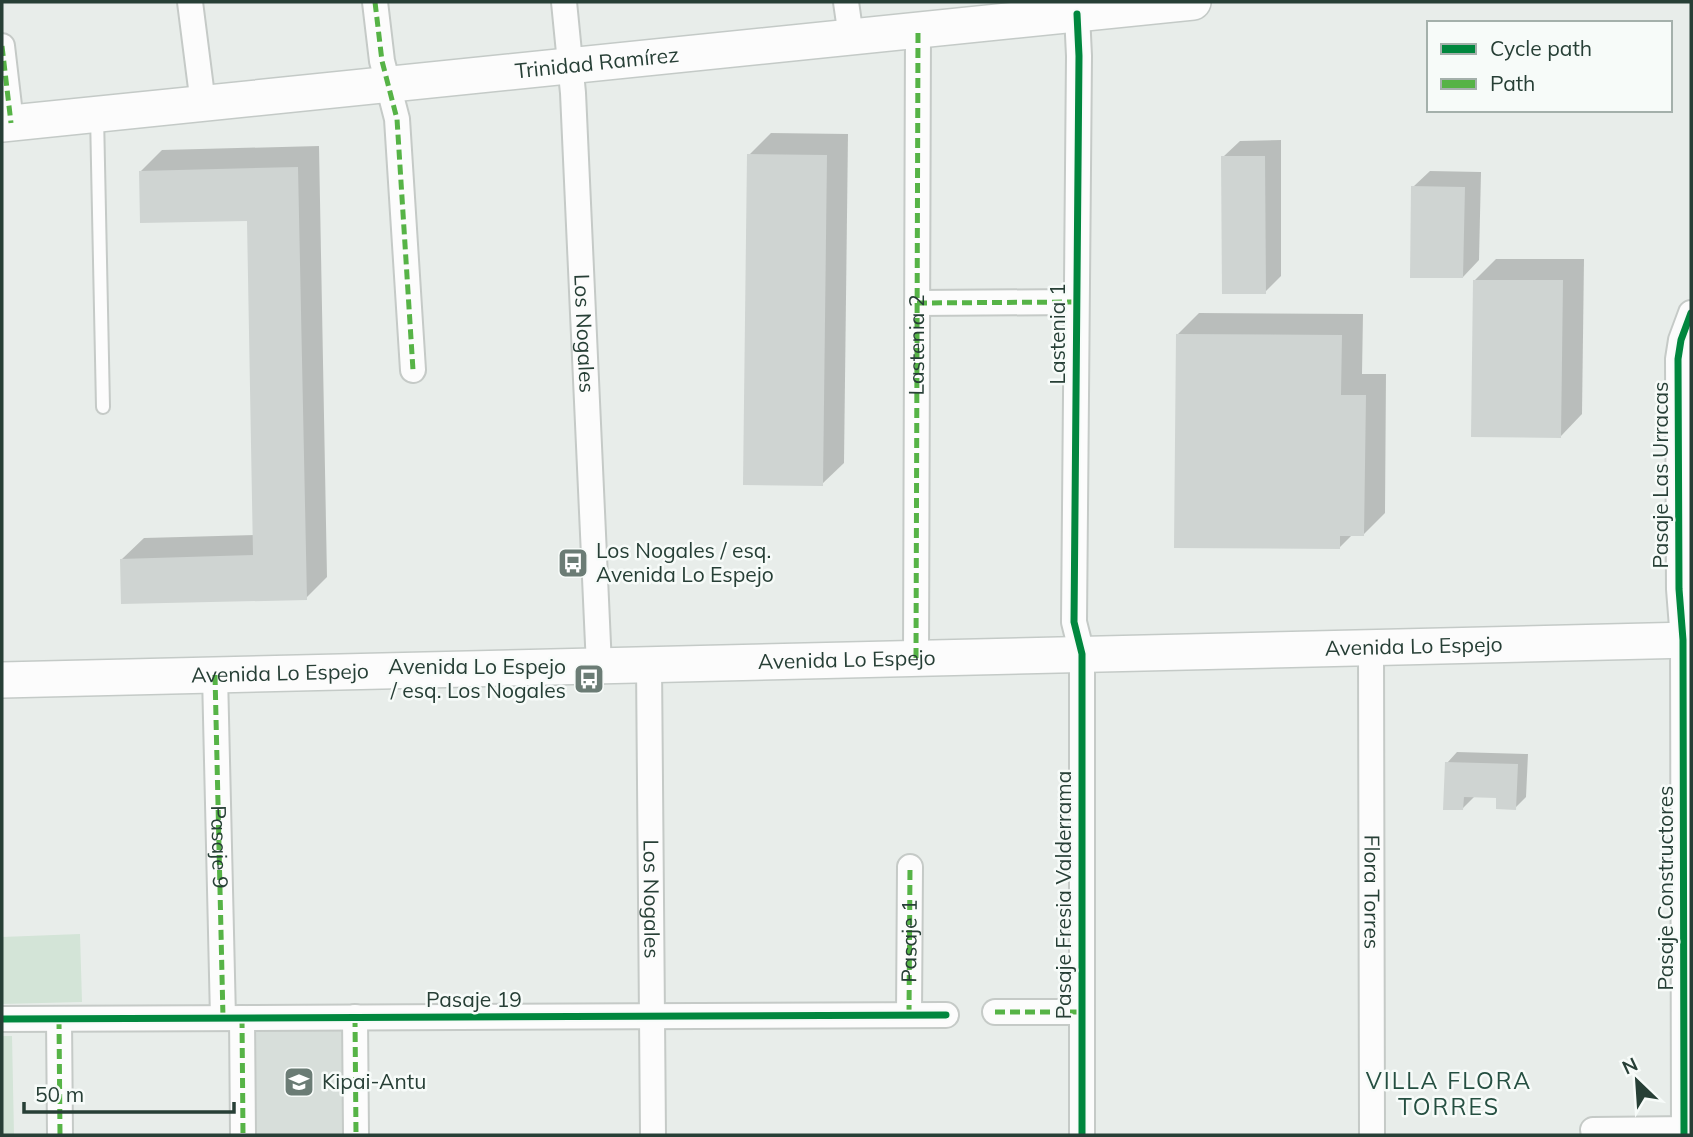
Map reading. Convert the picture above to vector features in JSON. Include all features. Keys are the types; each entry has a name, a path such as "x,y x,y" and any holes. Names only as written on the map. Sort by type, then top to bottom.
{"main road":[{"name":"Trinidad Ramírez","path":"7,124 1193,2"},
{"name":"Avenida Lo Espejo","path":"2,680 1687,640"}],"street":[{"path":"190,2 203,104"},
{"path":"375,2 382,61 397,119 413,370"},
{"name":"Los Nogales","path":"564,2 571,66 599,666"},
{"path":"846,2 851,37"},
{"name":"Lastenia 1","path":"1077,14 1079,56 1074,622 1082,654"},
{"name":"Lastenia 2","path":"916,658 918,31"},
{"path":"2,46 7,124"},
{"path":"917,303 1076,302"},
{"name":"Pasaje Las Urracas","path":"1687,640 1679,589 1678,359 1681,340 1691,313"},
{"name":"Pasaje Constructores","path":"1686,1131 1687,640"},
{"name":"Flora Torres","path":"1371,648 1373,1135"},
{"name":"Pasaje Fresia Valderrama","path":"1082,654 1082,1135"},
{"name":"Los Nogales","path":"649,665 653,1135"},
{"name":"Pasaje 9","path":"215,676 232,1018 243,1135"},
{"name":"Pasaje 1","path":"909,1015 910,867"},
{"path":"995,1012 1082,1012"},
{"name":"Pasaje 19","path":"2,1019 946,1015"},
{"path":"355,1017 356,1135"},
{"path":"59,1019 60,1135"},
{"path":"1593,1130 1686,1131"}],"lane":[{"path":"97,114 103,407"}],"shaded area":[{"name":"Kipai-Antu","path":"253,1029 344,1030 343,1135 254,1135"}],"green space":[{"path":"80,934 82,1002 2,1004 2,937"},
{"path":"2,1036 12,1036 14,1135 2,1135"}],"building":[{"path":"747,154 827,155 823,486 743,485"},
{"path":"1221,156 1265,156 1266,294 1222,294"},
{"path":"298,167 307,600 121,604 120,559 253,555 247,221 140,223 139,171"},
{"path":"1411,186 1465,187 1463,278 1410,278"},
{"path":"1473,280 1563,280 1561,438 1471,437"},
{"path":"1176,334 1342,335 1341,395 1366,395 1364,536 1340,536 1340,549 1174,548"},
{"path":"1445,762 1518,764 1516,810 1496,809 1496,798 1464,797 1463,810 1443,810"}],"marked path":[{"path":"375,2 382,61 397,119 413,370"},
{"path":"916,658 918,31"},
{"path":"2,46 11,123"},
{"path":"917,303 1076,302"},
{"path":"215,675 223,1018"},
{"path":"909,1015 910,867"},
{"path":"995,1012 1082,1012"},
{"path":"355,1017 356,1135"},
{"path":"242,1018 243,1135"},
{"path":"59,1019 60,1135"}],"cycle path":[{"path":"1077,14 1079,56 1074,622 1082,654 1082,1135"},
{"path":"1684,1135 1683,640 1679,589 1678,359 1681,340 1691,313"},
{"path":"2,1019 946,1015"}],"place":[{"name":"Los Nogales / esq. Avenida Lo Espejo","path":"573,563"},
{"name":"Avenida Lo Espejo / esq. Los Nogales","path":"589,679"},
{"name":"Kipai-Antu","path":"299,1082"}],"district":[{"name":"VILLA FLORA TORRES","path":"1449,1094"}]}
